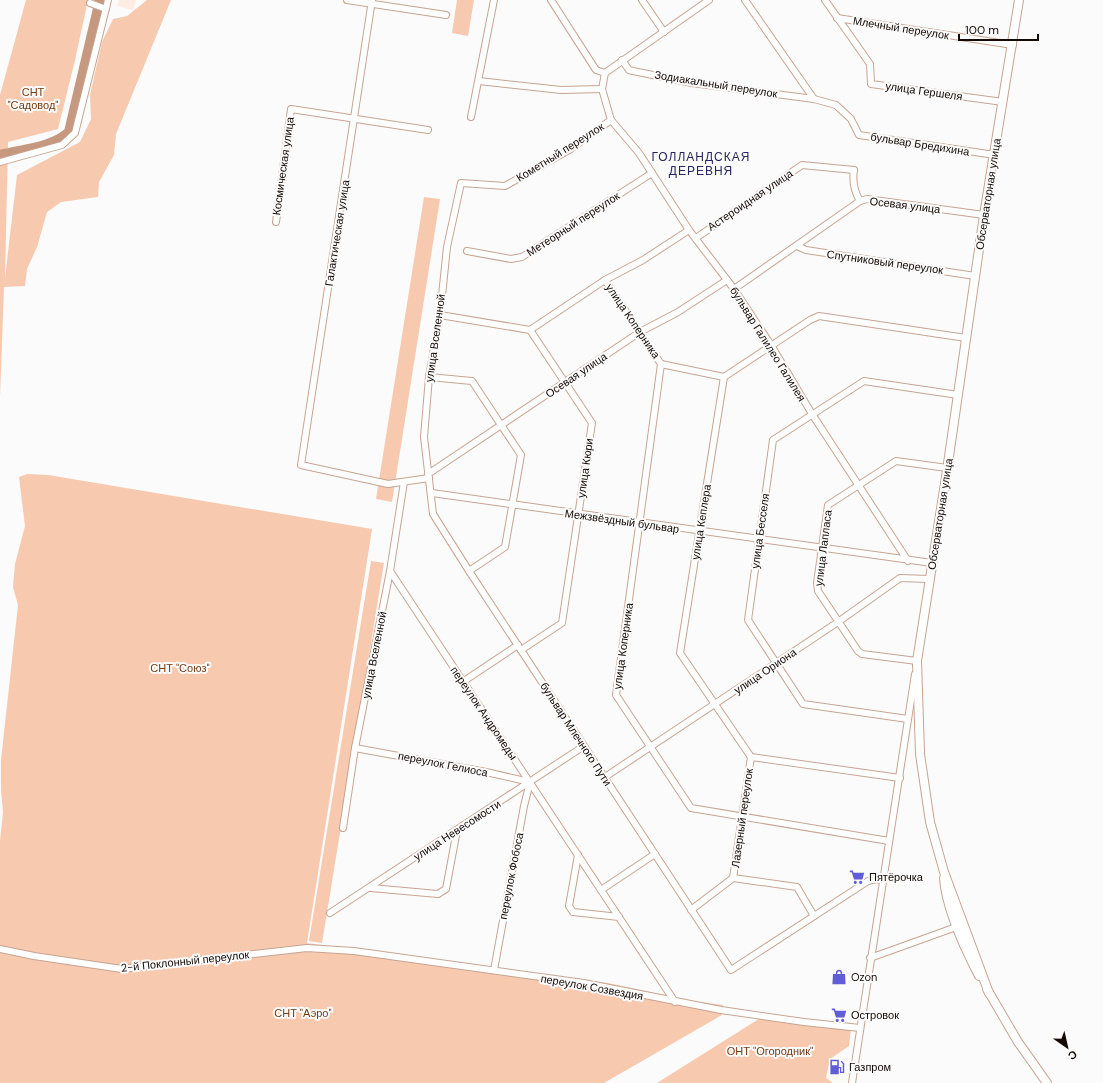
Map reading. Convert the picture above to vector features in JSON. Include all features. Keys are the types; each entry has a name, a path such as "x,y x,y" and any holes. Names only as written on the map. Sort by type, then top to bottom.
{"main road":[{"name":"Обсерваторная улица","path":"917,661 984,215 1020,0"},
{"path":"917,661 920,754 930,822 944,872 961,925 990,993 1018,1042 1047,1083"}],"street":[{"path":"0,162 62,145 75,133 108,0"},
{"path":"347,0 372,2 446,15"},
{"path":"471,117 494,0"},
{"path":"551,0 596,70 605,73"},
{"path":"642,0 664,32"},
{"path":"479,81 561,90 602,89 605,73 709,0"},
{"path":"745,0 814,99"},
{"name":"улица Гершеля","path":"825,0 870,64 871,84 1003,102"},
{"name":"Галактическая улица","path":"372,2 301,465 372,479 388,484 404,482"},
{"path":"90,3 106,9"},
{"name":"Млечный переулок","path":"837,18 1013,45"},
{"name":"Зодиакальный переулок","path":"622,60 629,70 633,71 692,82 814,99"},
{"name":"бульвар Галилео Галилея","path":"602,89 611,120 639,154 689,230 734,289 771,345 812,414 908,560"},
{"name":"бульвар Бредихина","path":"814,99 836,105 851,119 859,135 995,155"},
{"name":"Космическая улица","path":"276,222 291,109 355,119"},
{"path":"355,119 428,130"},
{"name":"Кометный переулок","path":"462,183 505,186 569,150 611,120"},
{"name":"Астероидная улица","path":"696,238 802,165 854,170 853,180 855,193 860,201"},
{"name":"Метеорный переулок","path":"467,251 511,259 522,257 652,173"},
{"name":"улица Вселенной","path":"432,493 428,476 424,437 429,376 440,315 447,247 462,183"},
{"name":"Осевая улица","path":"734,289 860,201 867,199 984,215"},
{"path":"440,315 530,330 605,280 643,260 689,230"},
{"name":"Спутниковый переулок","path":"797,246 806,250 975,276"},
{"name":"улица Коперника","path":"605,280 661,364 616,695 691,808 889,841"},
{"name":"Осевая улица","path":"428,476 501,424 640,332 678,312 726,280"},
{"path":"661,364 724,377 771,345 819,316 966,338"},
{"name":"улица Кюри","path":"464,682 562,623 592,422 530,330"},
{"path":"429,376 472,381 521,455 506,547 469,571"},
{"name":"улица Кеплера","path":"724,377 680,653 751,757"},
{"name":"улица Бесселя","path":"908,719 803,704 748,620 773,440 864,381 958,395"},
{"name":"улица Лапласа","path":"917,661 862,654 855,648 818,591 816,583 821,549 828,505 859,484 896,461 947,468"},
{"path":"404,482 428,476"},
{"name":"улица Вселенной","path":"343,828 355,748 390,571 404,482"},
{"name":"Межзвёздный бульвар","path":"432,493 513,506 932,563"},
{"name":"бульвар Млечного Пути","path":"432,493 433,514 519,648 731,970 814,916"},
{"name":"переулок Андромеды","path":"390,571 675,1002"},
{"name":"улица Ориона","path":"605,777 838,622 900,578 929,579"},
{"name":"Обсерваторная улица","path":"852,1083 870,958 884,880 917,661"},
{"name":"улица Невесомости","path":"330,914 584,746"},
{"name":"переулок Гелиоса","path":"355,748 486,772 530,782"},
{"path":"751,757 900,778"},
{"name":"Лазерный переулок","path":"734,878 751,757"},
{"name":"переулок Фобоса","path":"494,970 524,806 530,782"},
{"path":"371,888 438,894 446,889 457,830"},
{"path":"601,890 655,854"},
{"path":"578,855 569,906 573,912 619,917"},
{"path":"691,910 734,878 797,886 814,916 868,881 876,879 884,880"},
{"path":"870,958 961,925"},
{"name":"переулок Созвездия","path":"324,948 584,983 675,1002 804,1022 860,1028"},
{"name":"2-й Поклонный переулок","path":"0,949 34,956 122,969 258,952 324,948"}],"shaded area":[{"path":"119,0 136,0 133,10 117,6"}],"green space":[{"name":"СНТ \"Садовод\"","path":"26,0 88,0 58,129 8,142 5,278 17,175 80,142 91,119 90,95 102,42 113,19 127,16 147,0 171,0 116,134 114,155 99,182 98,197 61,202 47,212 37,247 27,269 25,286 4,287 0,397 0,95"},
{"path":"457,0 474,0 468,36 452,33"},
{"path":"424,197 440,199 392,502 376,499"},
{"name":"СНТ \"Союз\"","path":"27,474 48,475 372,529 307,943 608,983 693,1001 723,1005 722,1015 604,1083 0,1083 0,840 3,812 1,760 18,605 13,587 15,564 25,526 19,477"},
{"path":"371,561 384,563 322,943 309,941"},
{"name":"ОНТ \"Огородник\"","path":"762,1017 851,1029 849,1046 830,1059 826,1078 833,1083 657,1083"}],"waterway":[{"path":"0,155 45,145 54,142 69,132 100,0"}],"place":[{"name":"Пятёрочка","path":"857,877"},
{"name":"Ozon","path":"839,977"},
{"name":"Островок","path":"839,1015"},
{"name":"Газпром","path":"837,1067"}],"district":[{"name":"ГОЛЛАНДСКАЯ ДЕРЕВНЯ","path":"701,164"}],"park label":[{"name":"СНТ \"Аэро\"","path":"303,1013"}]}
